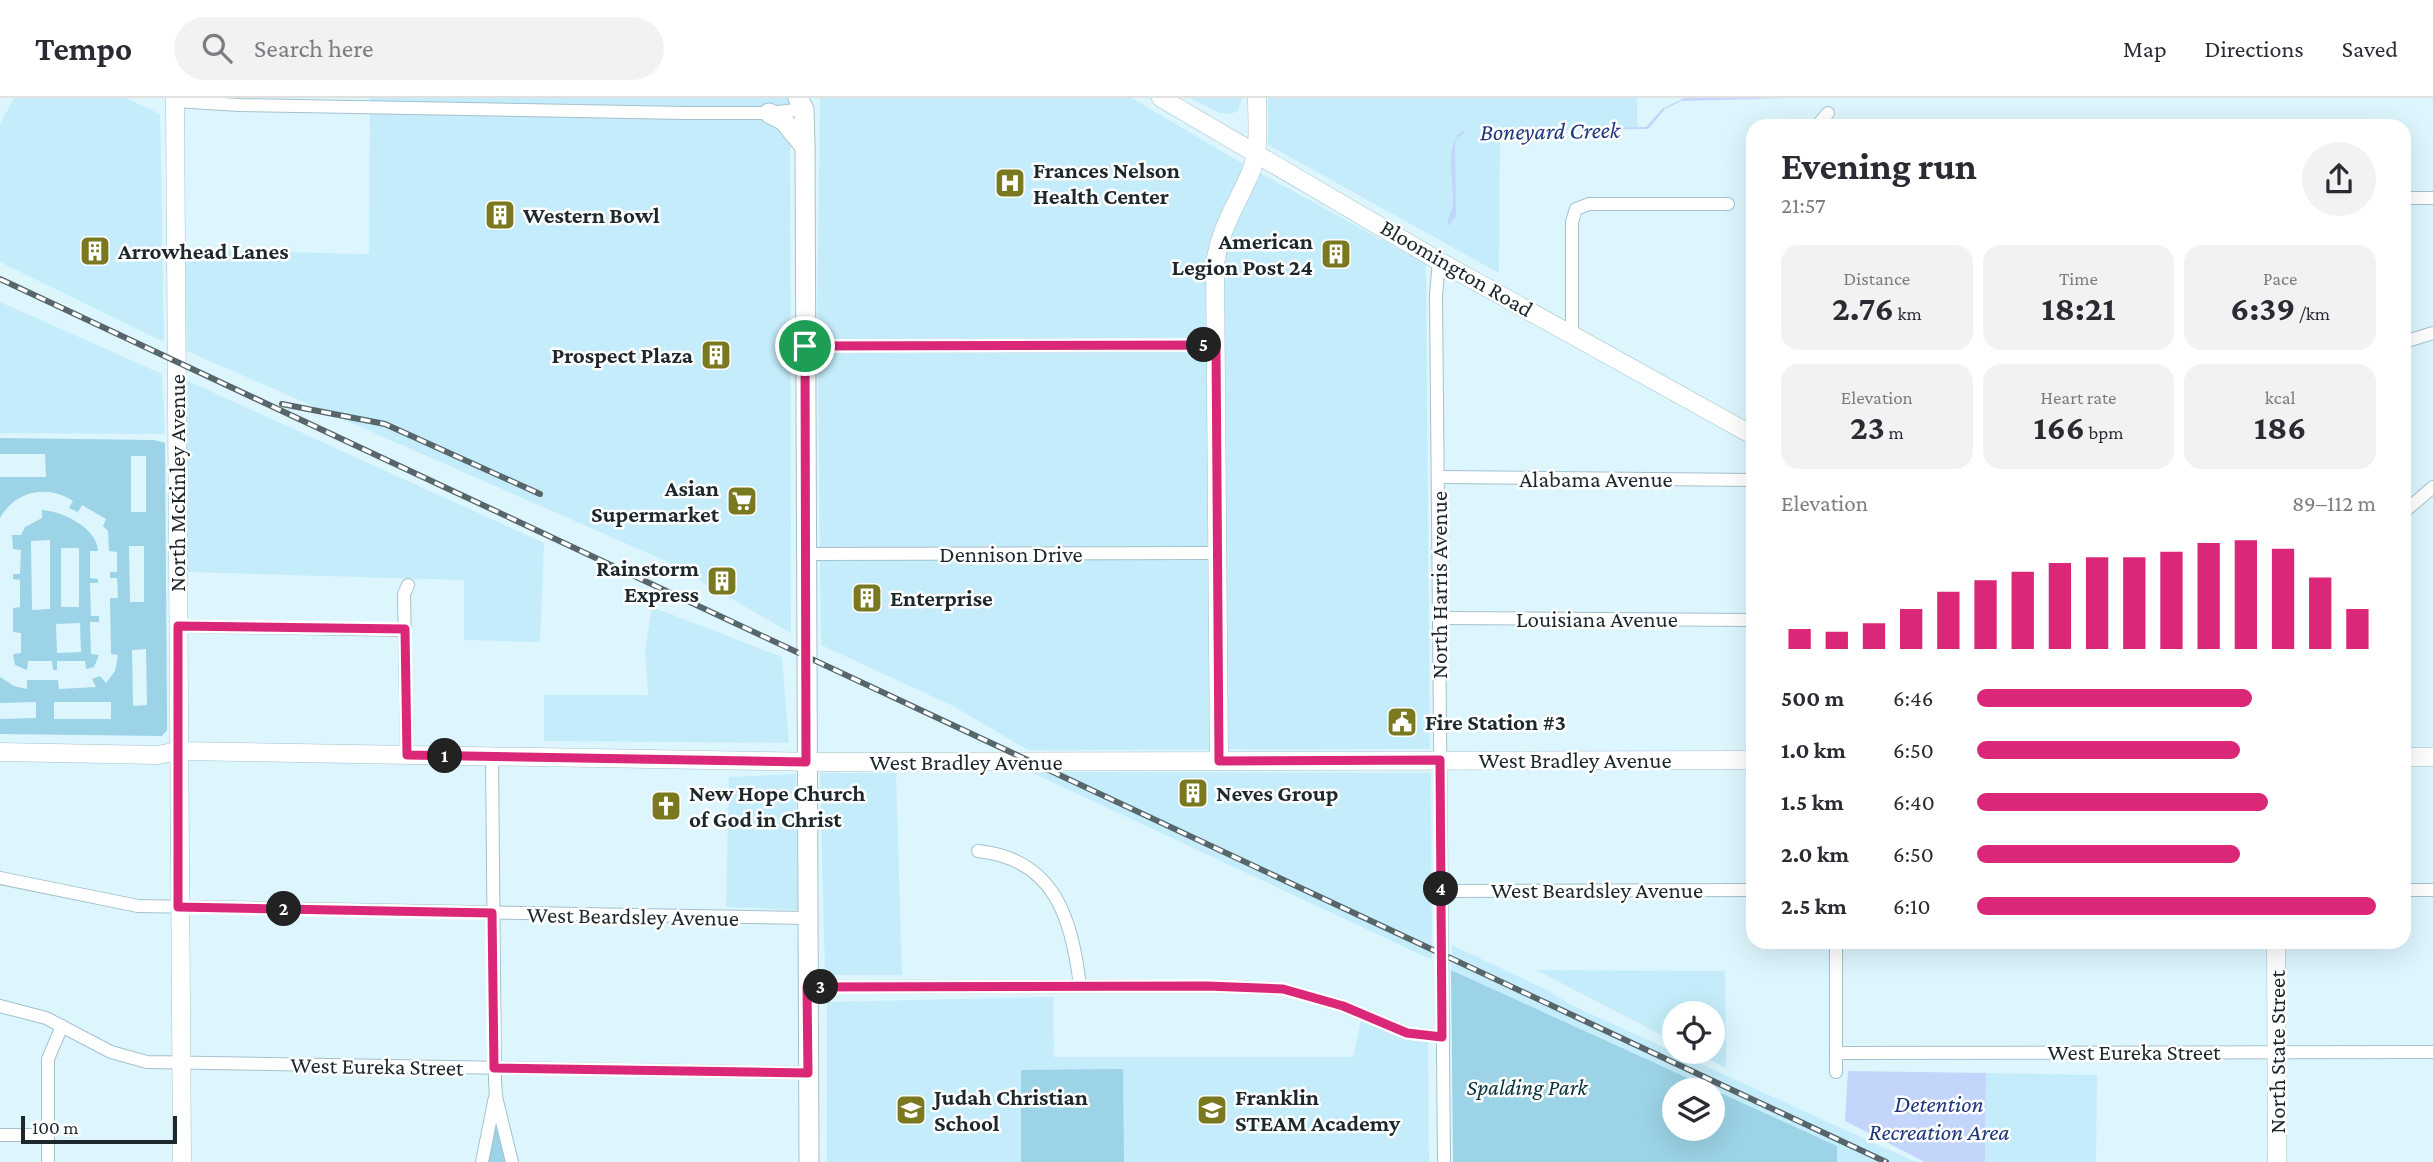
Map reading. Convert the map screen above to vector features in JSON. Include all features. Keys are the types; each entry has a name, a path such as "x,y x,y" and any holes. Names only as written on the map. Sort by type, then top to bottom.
{"main road":[{"name":"Bloomington Road","path":"1161,98 1439,261 1746,431"},
{"path":"1219,761 1217,247 1256,153 1257,98"},
{"name":"North McKinley Avenue","path":"171,99 182,1162"},
{"path":"806,102 805,554 809,1162"},
{"path":"769,113 784,121 805,147"},
{"name":"West Bradley Avenue","path":"0,741 158,743 178,751"},
{"name":"West Bradley Avenue","path":"0,752 158,755 178,751 806,762 1746,760"},
{"path":"2411,757 2433,757"},
{"name":"North State Street","path":"2276,949 2277,1162"}],"street":[{"path":"643,98 643,112"},
{"path":"171,99 488,103 643,112 769,113 806,102"},
{"path":"1823,119 1828,113"},
{"path":"2411,198 2433,198"},
{"path":"1572,333 1572,222 1576,208 1589,204 1728,204"},
{"name":"North Harris Avenue","path":"1439,261 1436,295 1444,1162"},
{"path":"2411,340 2433,333"},
{"path":"805,346 1216,345"},
{"name":"Alabama Avenue","path":"1438,477 1746,480"},
{"path":"2411,506 2433,487"},
{"name":"Dennison Drive","path":"805,554 1217,553"},
{"path":"407,755 404,594 408,585"},
{"name":"Louisiana Avenue","path":"1440,618 1746,620"},
{"path":"178,626 405,629"},
{"path":"492,757 494,1068 496,1097 512,1162"},
{"path":"978,851 1000,854 1019,861 1033,871 1054,894 1071,929 1080,986"},
{"name":"West Beardsley Avenue","path":"0,878 34,883 108,902 178,907 807,918"},
{"name":"West Beardsley Avenue","path":"1441,891 1746,890"},
{"path":"2411,890 2433,890"},
{"path":"1836,949 1836,1072"},
{"path":"807,987 1080,986 1283,989 1343,1006 1407,1033 1442,1037"},
{"name":"West Eureka Street","path":"0,1006 46,1018 131,1059 181,1063 808,1073"},
{"path":"48,1162 48,1059 62,1026"},
{"name":"West Eureka Street","path":"1836,1053 2433,1052"},
{"path":"482,1162 496,1097"},
{"path":"0,1135 48,1135"}],"shaded area":[{"path":"14,98 126,98 160,114 164,342 0,262 0,124"},
{"path":"370,98 790,98 791,633 666,561 187,351 184,250 369,254"},
{"path":"820,98 1132,98 1238,161 1426,264 1430,749 1028,750 953,706 821,645 817,311"},
{"path":"1190,98 1242,98 1238,111 1230,114 1220,113"},
{"path":"1268,98 1637,98 1637,129 1500,129 1499,273 1268,145"},
{"path":"0,302 162,374 165,434 0,433"},
{"path":"186,380 544,543 540,642 464,640 464,580 187,572"},
{"path":"652,607 782,657 789,743 544,741 544,695 648,695 645,649"},
{"path":"1031,772 1431,773 1432,960 1428,958"},
{"path":"820,773 896,773 902,975 825,975"},
{"path":"796,774 798,910 726,907 729,777"},
{"path":"1452,945 1549,991 1571,1005 1662,1046 1662,1064 1701,1064 1916,1162 1837,1162 1837,1146 1725,1095 1725,1078 1688,1078 1451,970"},
{"path":"1536,970 1725,971 1726,1068 1718,1064 1725,1064 1725,1001 1662,1001 1662,1035"},
{"name":"Franklin STEAM Academy","path":"1053,997 1054,1057 1353,1057 1361,1021 1428,1039 1429,1162 827,1162 827,1002"},
{"path":"1986,1073 2097,1075 2096,1162 1985,1162"}],"green space":[{"path":"0,438 154,440 165,443 167,730 162,736 0,734 0,719 36,718 36,702 0,703 0,677 14,686 27,689 27,680 58,680 59,689 96,687 92,679 100,676 106,683 115,671 118,655 111,654 110,598 118,598 117,578 110,578 110,572 117,572 117,552 109,551 108,531 103,526 106,519 82,505 78,512 69,508 73,501 63,496 42,492 23,496 6,509 0,518 0,477 46,477 45,454 0,454","holes":["131,456 146,456 146,512 131,512","129,546 144,546 144,602 130,602","146,649 147,705 133,706 132,650","54,702 111,702 111,719 54,719"]},
{"path":"42,510 69,518 86,529 96,543 98,551 90,551 90,578 98,579 98,583 90,583 91,616 99,616 99,622 90,622 91,654 99,655 94,667 86,669 85,661 57,661 57,670 53,670 52,661 28,661 27,670 15,665 13,654 21,653 21,633 13,632 13,608 20,607 20,580 13,579 13,574 20,574 21,550 13,549 12,535 21,535 25,527 42,518","holes":["50,540 50,609 32,610 31,541","61,548 79,548 79,607 61,607","80,623 81,652 57,653 56,624"]},
{"name":"Spalding Park","path":"1451,970 1688,1078 1662,1078 1662,1141 1725,1141 1725,1095 1837,1146 1837,1162 1453,1162"},
{"path":"1123,1069 1124,1162 1021,1162 1021,1070"},
{"path":"498,1127 507,1162 486,1162 494,1128"}],"water":[{"path":"1684,98 1787,98 1681,101 1665,109 1648,129 1466,131 1455,141 1456,216 1448,226 1453,204 1453,144 1457,137 1462,131 1646,127 1662,109"},
{"name":"Detention Recreation Area","path":"1848,1071 1986,1073 1985,1162 1925,1162 1845,1121"}],"railway":[{"path":"0,279 1886,1162"},
{"path":"282,404 385,424 540,494"}],"place":[{"name":"Frances Nelson Health Center","path":"1010,183"},
{"name":"Western Bowl","path":"500,215"},
{"name":"Arrowhead Lanes","path":"95,251"},
{"name":"American Legion Post 24","path":"1336,254"},
{"name":"Prospect Plaza","path":"716,355"},
{"name":"Asian Supermarket","path":"742,501"},
{"name":"Rainstorm Express","path":"722,581"},
{"name":"Enterprise","path":"867,598"},
{"name":"Fire Station #3","path":"1402,722"},
{"name":"Neves Group","path":"1193,793"},
{"name":"New Hope Church of God in Christ","path":"666,806"},
{"name":"Judah Christian School","path":"911,1110"},
{"name":"Franklin STEAM Academy","path":"1212,1110"}],"route":[{"path":"1216,345 1219,761 1440,760 1442,1037 1407,1033 1343,1006 1283,989 1207,986 807,987 808,1073 494,1068 492,913 178,907 178,626 405,629 407,755 806,762 805,346 1216,345"}],"water label":[{"name":"Boneyard Creek","path":"1550,131"}]}
